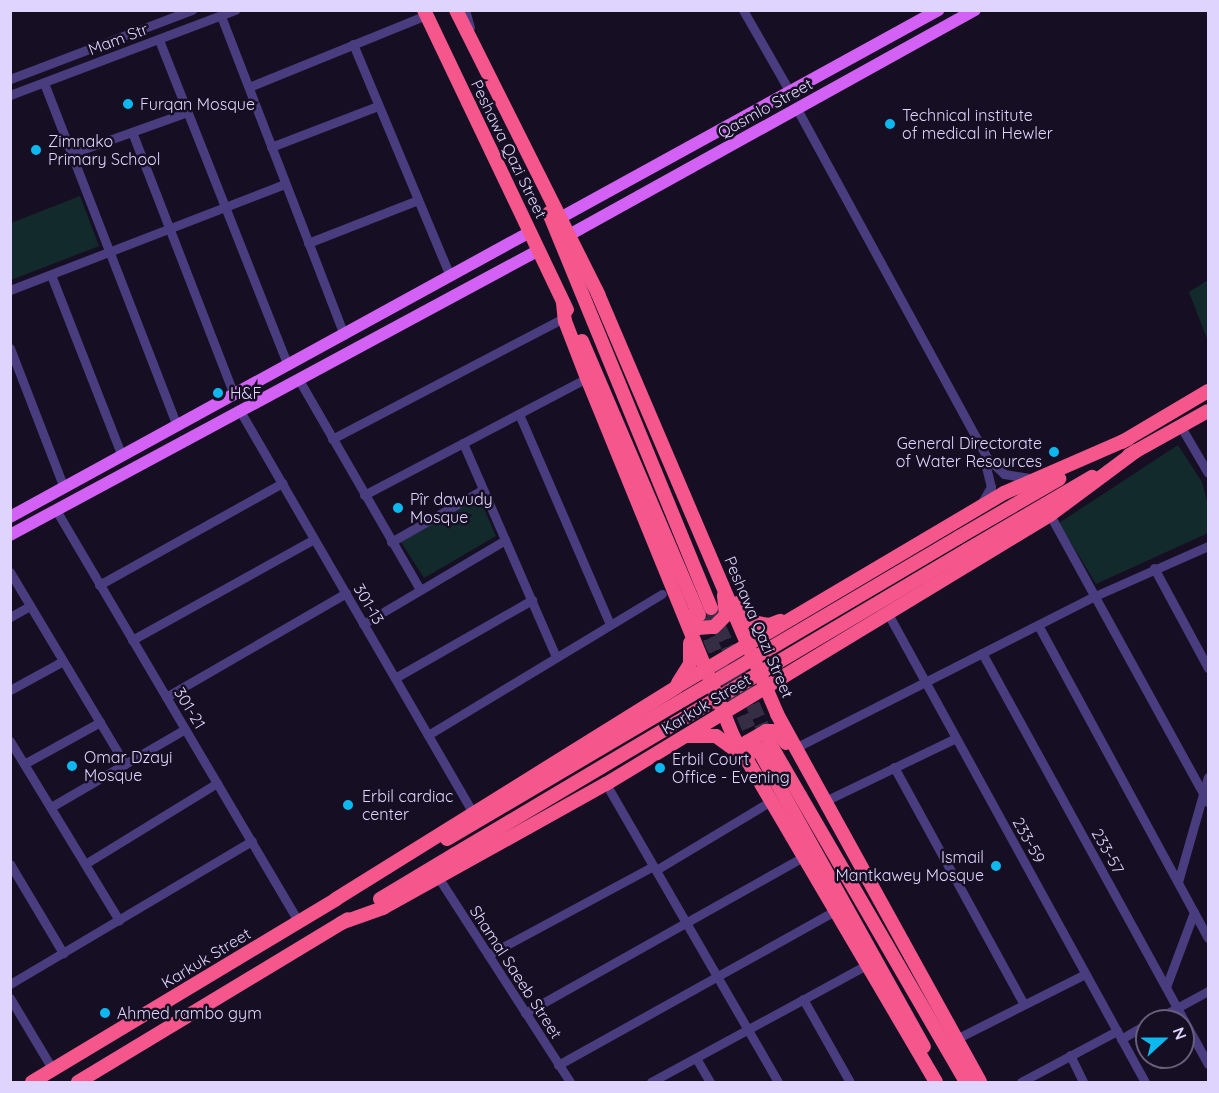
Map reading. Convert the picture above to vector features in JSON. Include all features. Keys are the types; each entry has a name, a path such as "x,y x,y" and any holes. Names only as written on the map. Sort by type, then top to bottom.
{"highway":[{"name":"Peshawa Qazi Street","path":"456,10 569,235 719,573 740,623 746,651 762,687 980,1083"},
{"name":"Peshawa Qazi Street","path":"425,13 539,250 564,310 705,612 535,171"},
{"name":"Peshawa Qazi Street","path":"564,310 667,592"},
{"name":"Karkuk Street","path":"336,899 447,839 1209,391"},
{"name":"Karkuk Street","path":"83,1079 455,854 967,550 1209,411"},
{"name":"Karkuk Street","path":"32,1083 299,922 472,811 636,711 676,687 746,651 797,615 1004,494 1128,439"},
{"name":"Karkuk Street","path":"784,677 887,612 1050,515 1136,451"},
{"path":"667,592 691,624 710,629 721,622 727,610 719,573"},
{"path":"719,573 752,622 769,625 797,615"},
{"path":"667,592 683,616 709,670 725,706 736,742 750,768 936,1083"},
{"path":"822,602 800,618 794,633 804,650 816,653 827,650"},
{"path":"676,687 691,657 683,616"},
{"path":"725,706 746,651"},
{"path":"709,670 762,687 784,677"},
{"path":"777,714 775,689 784,677"},
{"name":"Karkuk Street","path":"341,923 383,908 606,784 706,722 725,706 762,687"},
{"path":"636,711 657,704 676,714 678,732 662,750"},
{"path":"758,782 746,746 752,738 774,730 823,797"},
{"path":"679,739 703,734 722,738 750,768"},
{"path":"944,1083 763,744 966,1083"},
{"path":"113,1033 108,1040 110,1051 116,1056 127,1054"},
{"path":"77,1055 84,1054 94,1061 94,1069 83,1079"}],"main road":[{"name":"Qasmlo Street","path":"569,235 975,10"},
{"name":"Qasmlo Street","path":"560,218 931,12"},
{"path":"895,34 904,51"},
{"path":"633,178 635,188 643,194"},
{"path":"10,517 530,232"},
{"path":"10,535 539,250"},
{"path":"491,254 500,271"}],"street":[{"name":"Mam Str","path":"10,79 192,10"},
{"name":"Mam Str","path":"10,95 235,10"},
{"path":"465,10 481,60"},
{"path":"744,10 790,92"},
{"path":"249,87 425,13"},
{"path":"221,16 344,334"},
{"path":"159,40 288,365"},
{"path":"353,44 450,276"},
{"path":"44,83 177,426"},
{"path":"271,147 378,106"},
{"path":"797,109 977,442 994,468 1009,476 1027,479 1052,474"},
{"path":"70,154 187,112"},
{"path":"132,132 234,395"},
{"path":"10,291 285,184"},
{"path":"308,243 418,200"},
{"path":"51,275 122,456"},
{"path":"332,439 564,310"},
{"path":"10,348 64,488"},
{"path":"364,495 587,378"},
{"path":"299,380 420,590"},
{"name":"301-13","path":"240,411 472,811"},
{"path":"519,414 610,624"},
{"path":"1181,427 1209,474"},
{"path":"972,513 991,487 977,442"},
{"path":"463,443 556,657"},
{"path":"99,585 282,483"},
{"path":"391,542 482,490"},
{"name":"301-21","path":"56,510 299,922"},
{"path":"1050,515 1207,799"},
{"path":"132,640 314,539"},
{"path":"363,624 505,540"},
{"path":"795,748 1095,596 1154,568 1209,546"},
{"path":"1154,568 1209,668"},
{"path":"10,572 125,764"},
{"path":"428,735 610,624 667,592"},
{"path":"166,697 346,593"},
{"path":"395,678 532,600"},
{"path":"10,617 30,606"},
{"name":"233-59","path":"887,612 1145,1083"},
{"path":"1038,625 1209,938"},
{"name":"233-57","path":"982,653 1209,1064"},
{"path":"10,690 63,661"},
{"path":"24,764 100,722"},
{"path":"51,807 185,729"},
{"path":"823,797 956,738"},
{"path":"10,741 119,920"},
{"path":"894,767 1024,1004"},
{"path":"1178,882 1207,799 1209,777"},
{"path":"85,864 217,783"},
{"path":"606,784 778,1083"},
{"path":"488,955 654,868 769,802"},
{"path":"10,984 252,842"},
{"path":"525,1013 803,857"},
{"path":"10,864 63,953"},
{"name":"Shamal Saeeb Street","path":"438,877 570,1083"},
{"path":"558,1065 833,912"},
{"path":"1166,987 1194,912"},
{"path":"651,1083 865,966"},
{"path":"956,1039 1085,974"},
{"path":"1177,1008 1209,991"},
{"path":"10,998 53,1070"},
{"path":"803,999 850,1083"},
{"path":"1021,1083 1070,1055 1135,1029"},
{"path":"1070,1055 1083,1083"},
{"path":"696,1058 710,1083"}],"green space":[{"path":"80,196 99,246 11,280 11,223"},
{"path":"1208,280 1208,341 1189,292"},
{"path":"1178,445 1202,482 1208,505 1208,533 1096,584 1059,523"},
{"path":"479,497 496,536 424,578 401,542"}],"tunnel":[{"path":"711,608 769,742"},
{"path":"701,619 757,747"}],"place":[{"name":"Furqan Mosque","path":"128,104"},
{"name":"Technical institute of medical in Hewler","path":"890,124"},
{"name":"Zimnako Primary School","path":"36,150"},
{"name":"H&F","path":"218,393"},
{"name":"General Directorate of Water Resources","path":"1054,452"},
{"name":"Pîr dawudy Mosque","path":"398,508"},
{"name":"Omar Dzayi Mosque","path":"72,766"},
{"name":"Erbil Court Office - Evening","path":"660,768"},
{"name":"Erbil cardiac center","path":"348,805"},
{"name":"Ismail Mantkawey Mosque","path":"996,866"},
{"name":"Ahmed rambo gym","path":"105,1013"}]}
